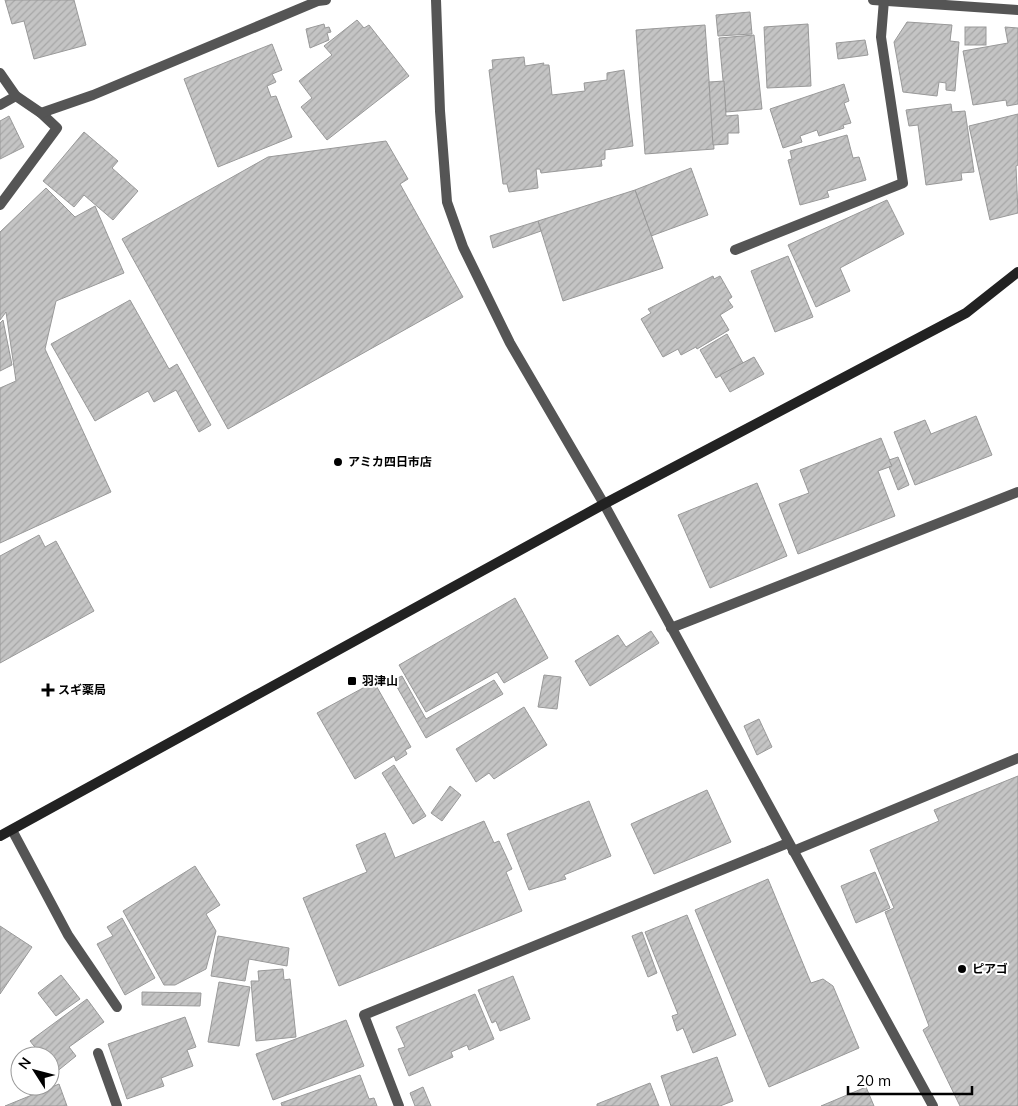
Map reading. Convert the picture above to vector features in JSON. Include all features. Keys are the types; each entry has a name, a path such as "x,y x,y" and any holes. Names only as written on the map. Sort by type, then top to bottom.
{"street":[{"path":"41,113 93,95 326,0"},
{"path":"436,0 440,111 447,202 464,246 510,343 604,504 790,847 900,1042 933,1106"},
{"path":"873,0 1018,10"},
{"path":"735,250 903,183 881,37 884,0"},
{"path":"0,73 16,96 41,113 57,128 0,205"},
{"path":"0,105 16,96"},
{"path":"0,836 604,504 966,313 1018,272"},
{"path":"671,628 1018,492"},
{"path":"399,1106 364,1016 1018,758"},
{"path":"12,830 68,935 118,1007"},
{"path":"98,1053 118,1106"}],"building":[{"path":"5,0 74,0 86,45 34,59 24,21 12,24"},
{"path":"750,12 752,34 718,36 716,15"},
{"path":"357,20 364,28 369,25 409,76 327,140 301,107 312,98 299,81 332,55 324,46"},
{"path":"907,22 952,25 950,41 959,42 955,91 946,90 946,83 939,82 937,96 903,92 894,42"},
{"path":"324,24 325,28 329,27 331,32 327,33 329,40 310,48 306,29"},
{"path":"808,24 811,86 767,88 764,27"},
{"path":"705,25 714,149 645,154 636,30"},
{"path":"965,27 986,27 986,45 965,45"},
{"path":"1005,27 1018,28 1018,104 1007,106 1006,100 973,105 963,51 1008,43"},
{"path":"754,35 762,109 726,112 719,38"},
{"path":"865,40 868,55 838,59 836,43"},
{"path":"272,44 282,70 272,74 276,82 267,86 271,97 276,96 292,137 218,167 184,79"},
{"path":"524,57 525,66 544,63 543,65 549,65 552,95 585,91 584,83 607,80 607,73 624,70 633,146 605,150 605,159 601,160 602,166 541,173 540,169 536,169 538,188 509,192 507,184 503,184 489,70 493,69 492,60"},
{"path":"724,81 726,116 738,115 739,133 728,133 728,144 713,145 709,82"},
{"path":"844,84 849,101 844,103 851,123 843,125 844,128 819,136 817,130 800,136 802,142 783,148 770,109"},
{"path":"951,104 952,112 965,111 974,172 961,173 962,180 926,185 918,125 909,126 906,110"},
{"path":"1018,114 1018,165 1016,166 1018,213 990,220 969,126"},
{"path":"9,116 24,147 0,159 0,121"},
{"path":"84,132 118,161 112,168 138,191 113,220 84,195 74,207 43,181"},
{"path":"847,135 853,158 859,157 866,180 827,191 829,197 800,205 788,160 792,159 790,151"},
{"path":"386,141 408,179 400,184 463,297 228,429 122,239 268,157"},
{"path":"691,168 708,215 651,236 635,190"},
{"path":"46,188 75,217 95,206 124,273 56,301 45,349 111,492 0,543 0,388 16,381 6,312 0,320 0,232"},
{"path":"635,190 663,268 563,301 538,221"},
{"path":"887,200 904,234 840,268 850,291 816,307 788,245"},
{"path":"538,221 541,231 493,248 490,236"},
{"path":"788,256 813,317 775,332 751,271"},
{"path":"713,276 714,279 720,276 732,297 728,300 733,307 720,315 729,330 697,349 696,347 681,355 678,349 663,357 641,319 651,313 648,309"},
{"path":"130,300 169,369 177,364 211,425 199,432 176,390 154,402 148,391 95,421 51,344"},
{"path":"3,320 12,365 0,371 0,323"},
{"path":"727,334 743,363 716,378 700,350"},
{"path":"754,357 764,374 730,392 720,375"},
{"path":"976,416 992,455 915,485 894,432 925,420 931,434"},
{"path":"881,438 892,466 878,471 895,516 798,554 779,504 809,493 800,470"},
{"path":"898,457 909,485 898,490 889,467 892,466 889,460"},
{"path":"757,483 787,556 710,588 678,515"},
{"path":"39,535 45,547 56,541 94,611 0,663 0,556"},
{"path":"515,598 548,658 504,683 497,672 426,712 399,665"},
{"path":"651,631 659,643 590,686 575,661 618,635 626,647"},
{"path":"544,675 561,677 557,709 538,707"},
{"path":"402,676 426,719 494,680 503,694 426,738 393,680"},
{"path":"374,682 411,747 405,750 407,754 396,761 394,756 355,779 317,713"},
{"path":"524,707 547,745 494,779 489,773 476,782 456,749"},
{"path":"759,719 772,747 757,755 744,726"},
{"path":"394,765 426,816 413,824 382,773"},
{"name":"ピアゴ","path":"1018,776 1018,1106 960,1106 923,1030 929,1026 885,912 894,908 870,850 939,821 934,810"},
{"path":"450,786 461,795 442,821 431,813"},
{"path":"707,790 731,842 654,874 631,824"},
{"path":"589,801 611,856 564,875 566,879 529,890 507,834"},
{"path":"484,821 494,843 499,841 512,869 506,872 522,911 339,986 303,898 367,872 356,845 385,833 395,858"},
{"path":"195,866 220,905 206,914 216,931 206,969 175,985 164,985 123,911"},
{"path":"875,872 890,908 856,923 841,886"},
{"path":"768,879 811,983 823,979 833,986 859,1048 769,1087 695,910"},
{"path":"687,915 736,1035 693,1053 683,1028 677,1031 672,1016 678,1014 645,932"},
{"path":"122,918 155,978 125,995 97,944 113,936 107,927"},
{"path":"0,926 32,947 0,994"},
{"path":"642,932 657,973 648,977 632,936"},
{"path":"218,936 289,948 287,966 249,959 245,981 211,976"},
{"path":"283,969 284,980 290,979 296,1037 256,1041 251,981 259,981 258,971"},
{"path":"61,975 80,999 56,1016 38,993"},
{"path":"513,976 530,1019 500,1031 496,1021 492,1023 478,990"},
{"path":"219,982 250,987 239,1046 208,1042"},
{"path":"142,992 201,993 200,1006 142,1005"},
{"path":"475,994 494,1039 469,1050 467,1045 451,1052 453,1057 409,1076 398,1049 405,1047 396,1027"},
{"path":"87,999 104,1022 69,1047 76,1056 60,1069 60,1046 34,1046 30,1041"},
{"path":"185,1017 196,1047 187,1050 193,1066 161,1078 164,1086 127,1099 108,1044"},
{"path":"346,1020 364,1066 273,1100 256,1054"},
{"path":"717,1057 733,1101 720,1106 671,1106 661,1076"},
{"path":"360,1075 369,1099 374,1098 377,1106 282,1106 281,1103"},
{"path":"650,1083 659,1106 597,1106 597,1104"},
{"path":"60,1087 67,1106 5,1106 30,1096 60,1096"},
{"path":"423,1087 431,1106 415,1106 410,1093"},
{"path":"866,1087 874,1106 821,1106"}],"place":[{"name":"アミカ四日市店","path":"338,462"},
{"name":"羽津山","path":"352,681"},
{"name":"スギ薬局","path":"48,690"},
{"name":"ピアゴ","path":"962,969"}]}
